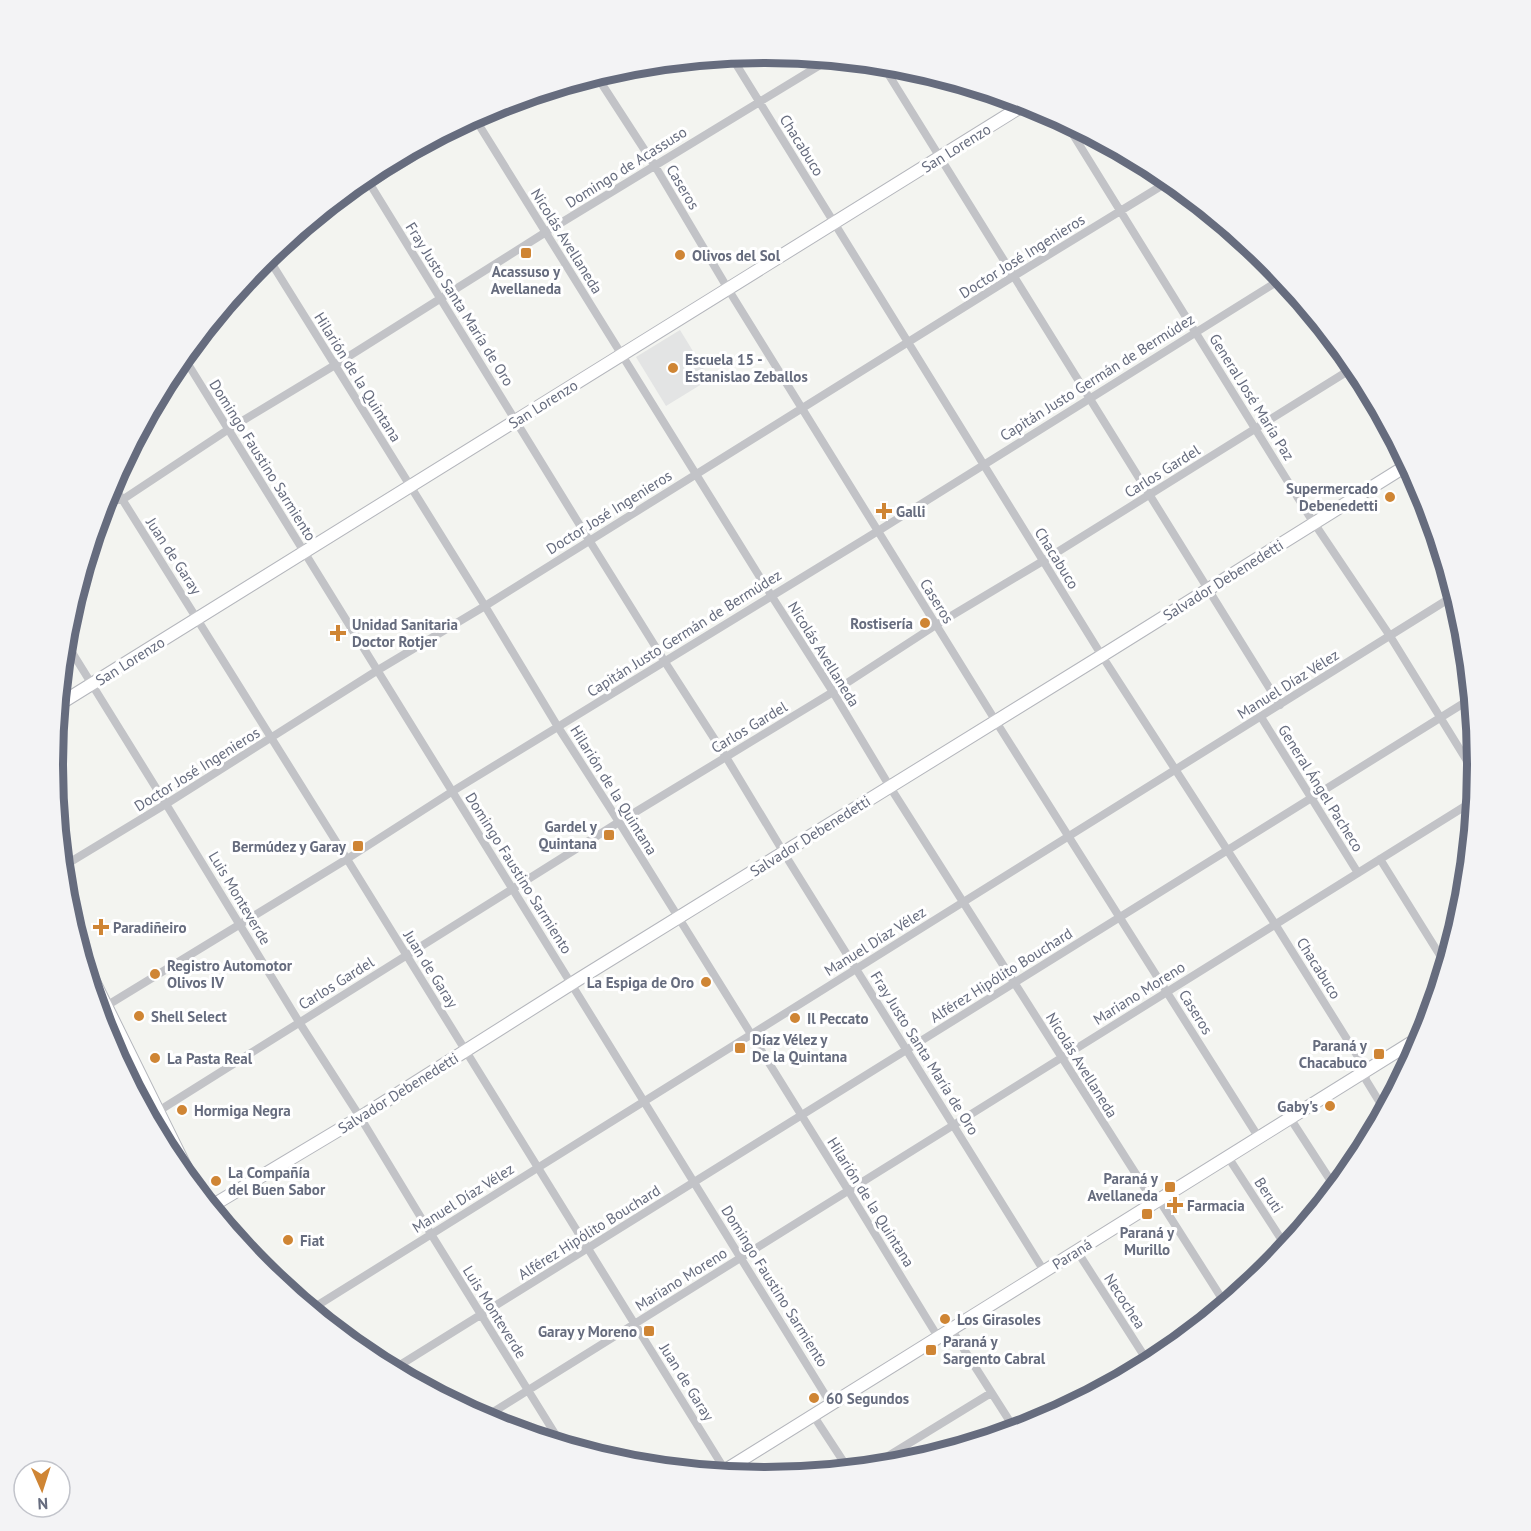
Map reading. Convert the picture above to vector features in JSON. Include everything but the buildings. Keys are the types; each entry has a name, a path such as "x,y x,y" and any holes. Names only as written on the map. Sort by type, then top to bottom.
{"street":[{"name":"Chacabuco","path":"736,64 1102,656 1360,1060 1366,1080 1381,1104"},
{"name":"Domingo de Acassuso","path":"115,500 122,500 229,429 819,66"},
{"name":"General Ángel Pacheco","path":"888,74 1280,705"},
{"name":"Caseros","path":"601,83 655,166 728,289 936,625 1259,1138"},
{"name":"San Lorenzo","path":"67,700 1017,110"},
{"name":"Nicolás Avellaneda","path":"479,124 1061,1058 1148,1193 1162,1206 1222,1299"},
{"name":"General José María Paz","path":"1072,133 1314,523 1390,636 1468,762"},
{"name":"Fray Justo Santa María de Oro","path":"370,185 1044,1271"},
{"name":"Doctor José Ingenieros","path":"70,862 1162,185"},
{"name":"Hilarión de la Quintana","path":"273,265 938,1337"},
{"name":"Capitán Justo Germán de Bermúdez","path":"106,1007 1275,283"},
{"name":"Domingo Faustino Sarmiento","path":"188,365 831,1404"},
{"name":"Carlos Gardel","path":"155,1113 619,822 833,692 936,625 1347,371"},
{"name":"Salvador Debenedetti","path":"216,1203 360,1117 1402,468"},
{"name":"Juan de Garay","path":"118,493 589,1248 635,1323 716,1466"},
{"name":"Manuel Díaz Vélez","path":"317,1306 1448,600"},
{"name":"Luis Monteverde","path":"72,653 556,1436"},
{"name":"Alférez Hipólito Bouchard","path":"400,1365 1464,702"},
{"name":"General Ángel Pacheco","path":"1261,717 1358,873"},
{"name":"Mariano Moreno","path":"492,1413 1466,805"},
{"name":"General Ángel Pacheco","path":"1380,859 1441,957"},
{"name":"Paraná","path":"730,1466 1411,1043"},
{"path":"1290,1118 1331,1182"},
{"name":"Beruti","path":"1228,1157 1282,1241"},
{"name":"Necochea","path":"1077,1251 1145,1357"},
{"path":"951,1329 1011,1423"},
{"path":"884,1458 992,1393"},
{"path":"813,1415 844,1463"}],"shaded area":[{"name":"Escuela 15 - Estanislao Zeballos","path":"680,330 710,379 666,406 636,357"}],"place":[{"name":"Acassuso y Avellaneda","path":"526,253"},
{"name":"Olivos del Sol","path":"680,255"},
{"name":"Escuela 15 - Estanislao Zeballos","path":"673,368"},
{"name":"Supermercado Debenedetti","path":"1390,497"},
{"name":"Galli","path":"884,511"},
{"name":"Rostisería","path":"925,623"},
{"name":"Unidad Sanitaria Doctor Rotjer","path":"338,633"},
{"name":"Gardel y Quintana","path":"609,835"},
{"name":"Bermúdez y Garay","path":"358,846"},
{"name":"Paradiñeiro","path":"101,927"},
{"name":"Registro Automotor Olivos IV","path":"155,974"},
{"name":"La Espiga de Oro","path":"706,982"},
{"name":"Shell Select","path":"139,1016"},
{"name":"Il Peccato","path":"795,1018"},
{"name":"Díaz Vélez y De la Quintana","path":"740,1048"},
{"name":"Paraná y Chacabuco","path":"1379,1054"},
{"name":"La Pasta Real","path":"155,1058"},
{"name":"Gaby's","path":"1330,1106"},
{"name":"Hormiga Negra","path":"182,1110"},
{"name":"La Compañía del Buen Sabor","path":"216,1181"},
{"name":"Paraná y Avellaneda","path":"1170,1187"},
{"name":"Farmacia","path":"1175,1205"},
{"name":"Paraná y Murillo","path":"1147,1214"},
{"name":"Fiat","path":"288,1240"},
{"name":"Los Girasoles","path":"945,1319"},
{"name":"Garay y Moreno","path":"649,1331"},
{"name":"Paraná y Sargento Cabral","path":"931,1350"},
{"name":"60 Segundos","path":"814,1398"}]}
